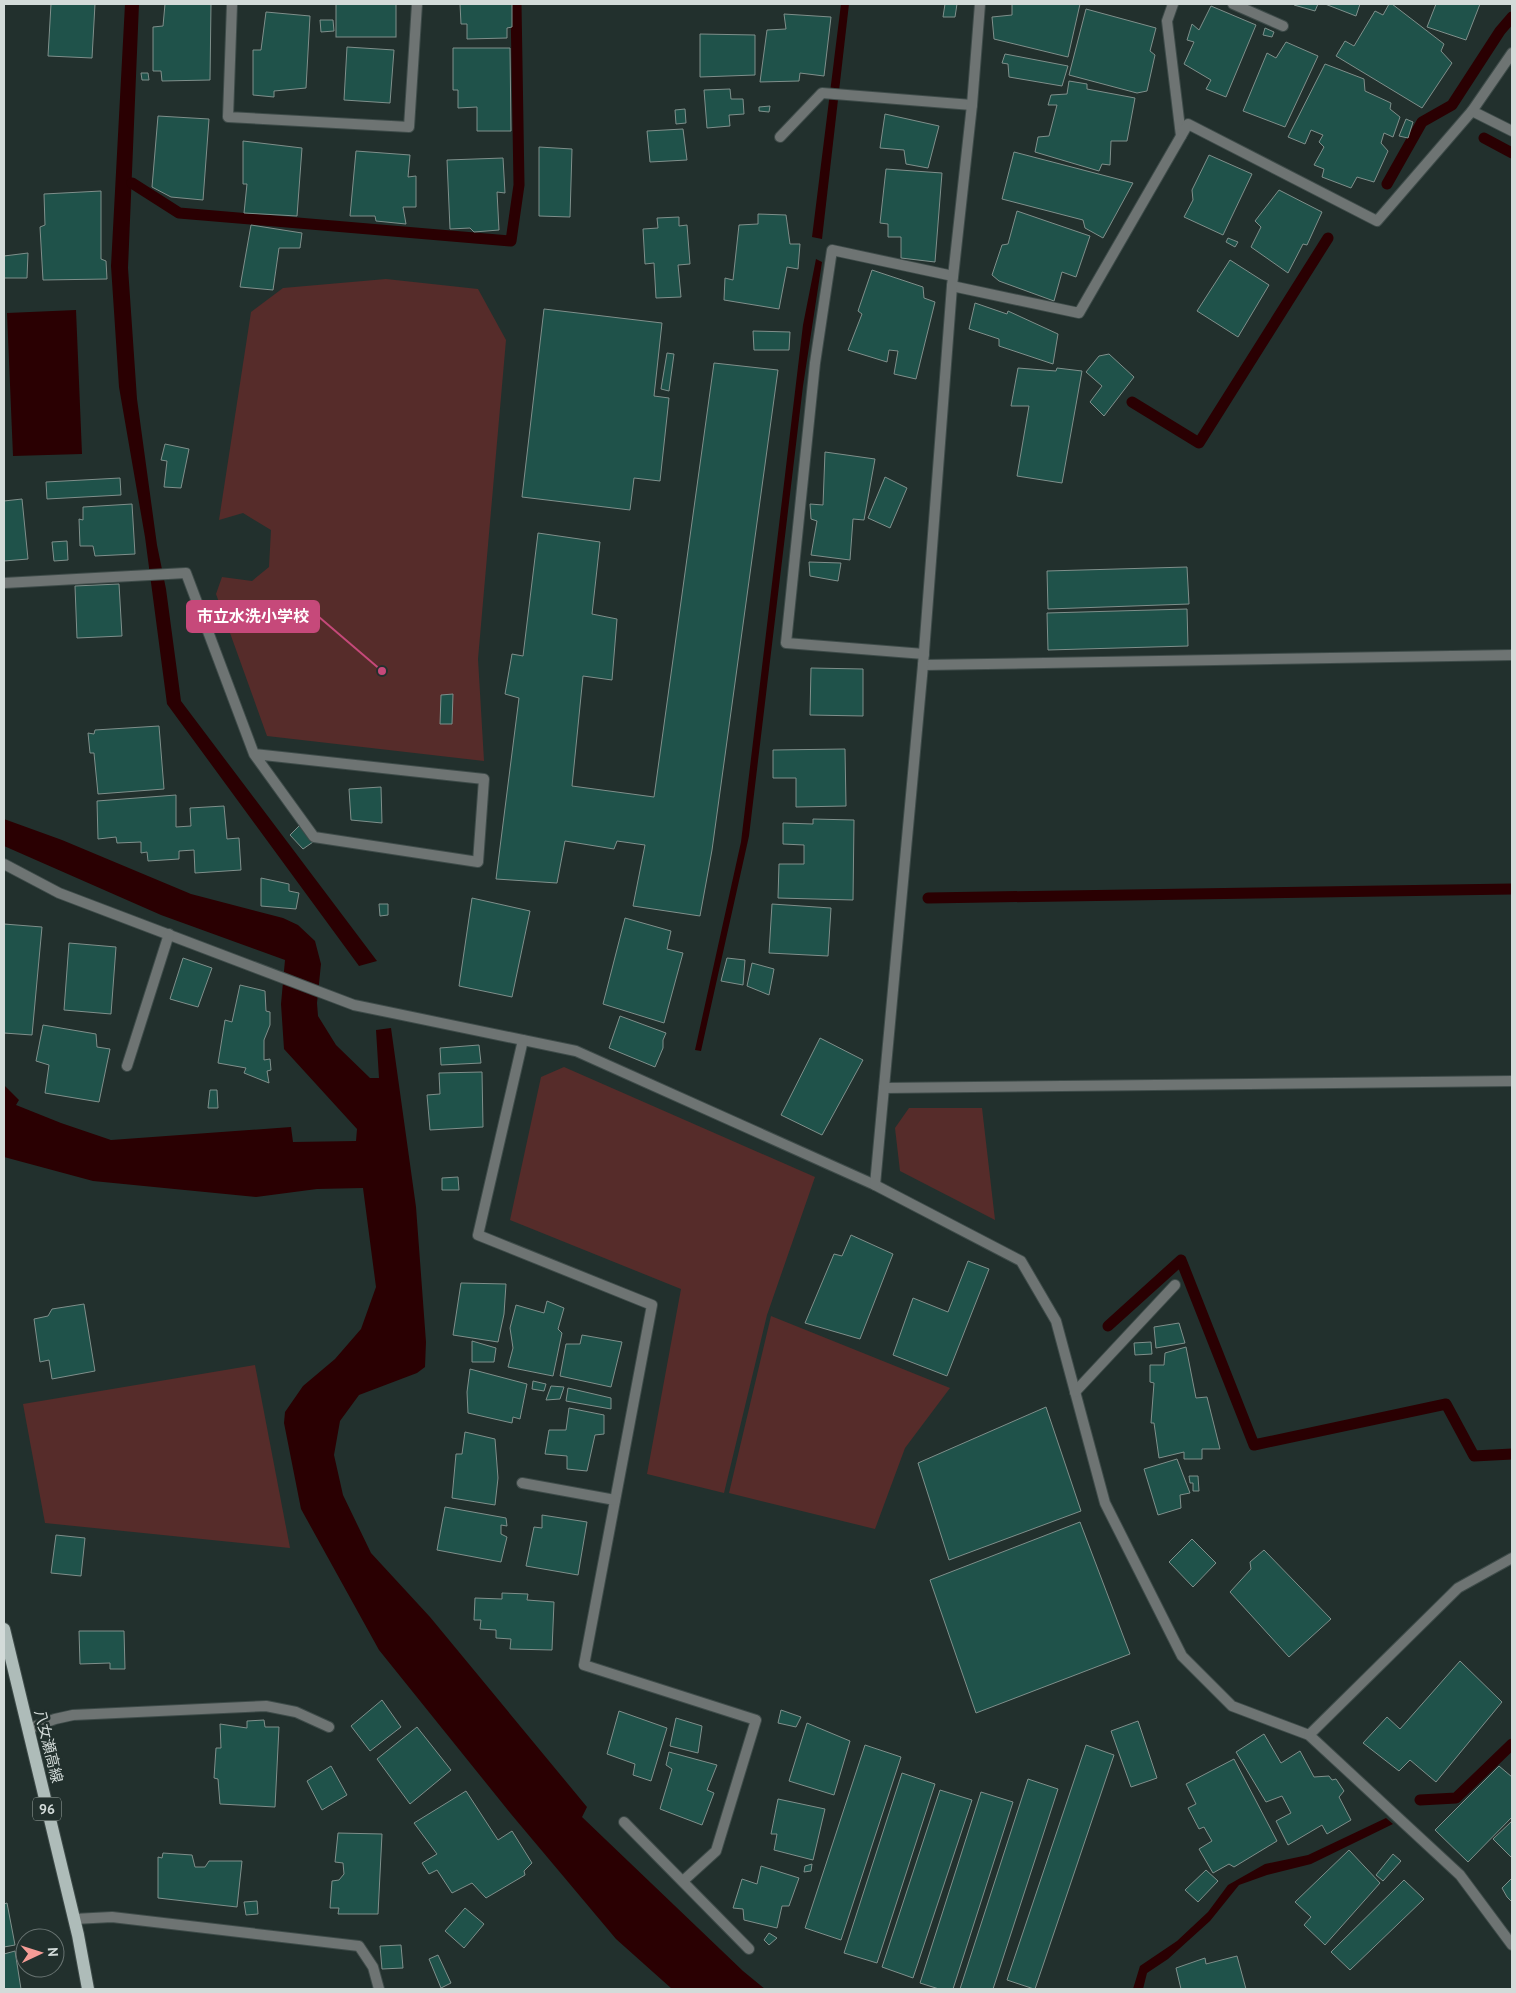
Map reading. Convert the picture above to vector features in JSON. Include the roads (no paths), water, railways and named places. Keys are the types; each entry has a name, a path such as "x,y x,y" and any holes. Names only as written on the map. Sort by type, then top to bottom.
{"main road":[{"name":"八女瀬高線","path":"4,1629 74,1919 88,1989"}],"street":[{"path":"232,4 228,117 410,127 417,4"},
{"path":"875,1185 924,654 952,281 972,106 980,4"},
{"path":"1174,4 1167,21 1181,136"},
{"path":"1233,4 1283,26"},
{"path":"924,654 786,643 815,363 832,250 1079,313 1188,124 1377,221 1472,111 1512,53"},
{"path":"780,137 822,92 972,106"},
{"path":"1472,111 1512,131"},
{"path":"4,583 186,573 254,754 314,837 478,862 484,778 254,754"},
{"path":"923,665 1512,655"},
{"path":"4,864 60,893 354,1005 576,1050 875,1185 1021,1261 1056,1321 1105,1503 1182,1656 1232,1706 1309,1735 1460,1875 1512,1945"},
{"path":"126,1066 169,934"},
{"path":"523,1040 478,1235 652,1305 584,1664 756,1720 716,1851 683,1881"},
{"path":"884,1088 1512,1081"},
{"path":"1076,1392 1175,1285"},
{"path":"522,1483 615,1500"},
{"path":"1309,1735 1458,1588 1512,1558"},
{"path":"28,1729 73,1716 266,1706 296,1712 329,1727"},
{"path":"624,1822 749,1949"},
{"path":"74,1919 112,1917 359,1946 372,1967 379,1989"}],"waterway":[{"path":"132,183 179,213 511,241 519,185 516,4"},
{"path":"1387,184 1422,122 1452,105 1500,31 1512,17"},
{"path":"1484,138 1512,153"},
{"path":"1132,402 1199,443 1328,238"},
{"path":"928,898 1512,889"},
{"path":"1108,1326 1181,1260 1254,1445 1446,1404 1474,1456 1512,1454"},
{"path":"1420,1800 1456,1798 1512,1744"}],"place":[{"name":"市立水洗小学校","path":"382,671"}]}
